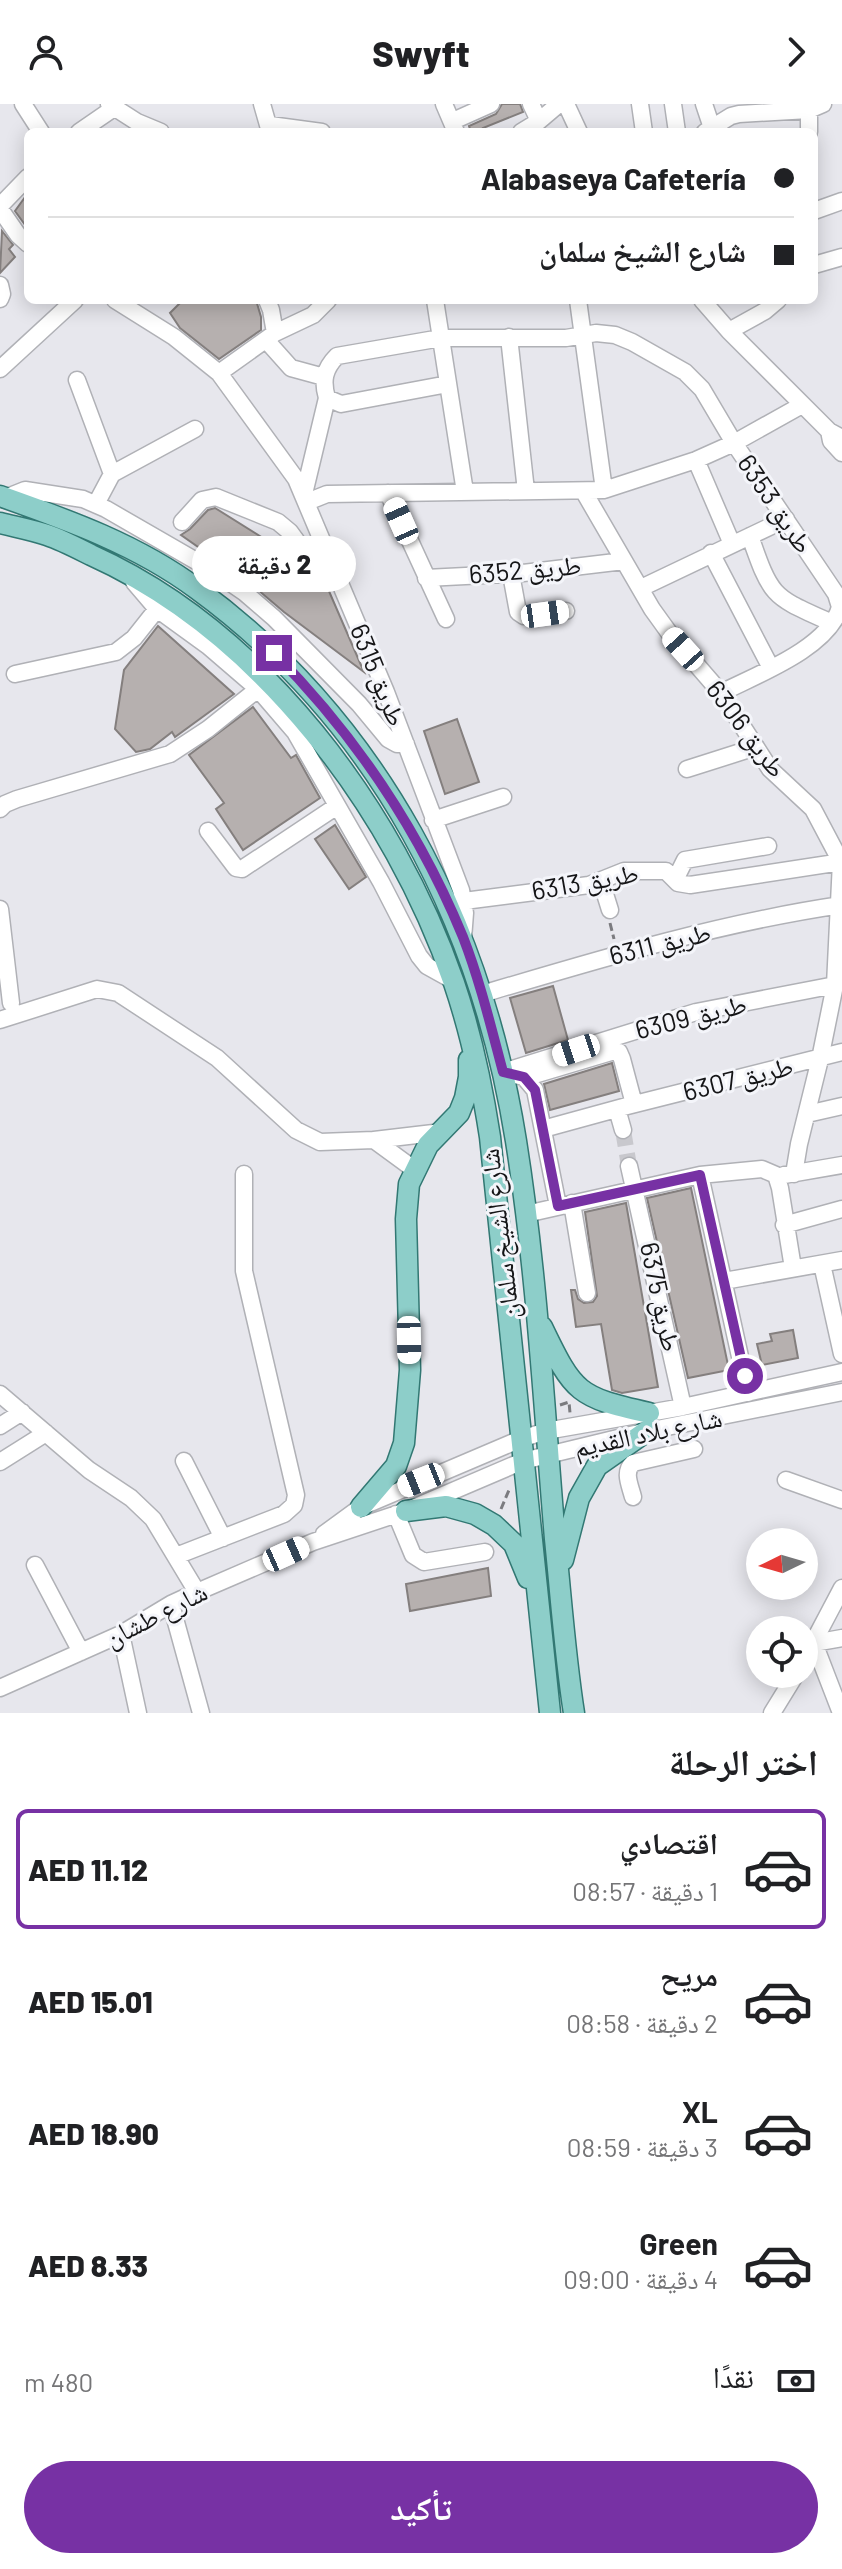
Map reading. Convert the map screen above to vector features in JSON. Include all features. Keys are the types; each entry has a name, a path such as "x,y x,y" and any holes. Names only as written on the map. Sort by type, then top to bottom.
{"main road":[{"name":"شارع الشيخ سلمان","path":"2,497 61,517 127,546 195,587 255,635 311,691 357,747 419,845 463,939 503,1072 526,1214 574,1713"},
{"name":"شارع الشيخ سلمان","path":"0,523 49,535 122,568 178,604 238,652 289,703 338,763 395,853 431,924 454,981 468,1031 490,1137 550,1713"},
{"path":"361,1507 396,1466 404,1443 410,1370 406,1219 409,1184 428,1145 459,1113 465,1098 469,1077 468,1031"},
{"path":"536,1314 563,1369 581,1391 648,1422 597,1466 579,1498 559,1575"},
{"path":"401,1512 446,1506 475,1514 494,1525 514,1544 537,1605"}],"street":[{"path":"23,104 38,128"},
{"path":"262,104 270,128"},
{"path":"444,104 455,127 491,104"},
{"path":"531,104 539,121"},
{"path":"528,128 559,104"},
{"path":"566,104 577,128"},
{"path":"640,104 643,128"},
{"path":"673,104 676,128"},
{"path":"704,104 708,128"},
{"path":"84,128 112,106 151,128"},
{"path":"711,128 739,114 814,106 810,128"},
{"path":"24,181 0,208 24,240"},
{"path":"818,210 842,201"},
{"path":"818,263 842,257"},
{"path":"0,285 0,299"},
{"path":"0,369 71,304"},
{"name":"طريق 6315","path":"128,304 219,373 296,479 386,692 464,901 463,939"},
{"path":"269,304 270,336 291,368 324,377"},
{"path":"219,373 270,336 313,315 324,304"},
{"path":"436,304 465,492"},
{"path":"578,304 604,490"},
{"path":"705,304 835,435 831,441 842,453"},
{"path":"729,331 773,304"},
{"path":"305,498 327,398 324,377 328,365 337,356 441,338 615,335 685,372 702,389 734,443"},
{"path":"509,337 526,491"},
{"path":"77,380 112,474"},
{"path":"327,398 341,404 353,403 448,384"},
{"name":"طريق 6353","path":"305,498 327,494 604,490 696,460 734,443 802,405"},
{"path":"96,504 112,474 195,429"},
{"name":"طريق 6353","path":"734,443 836,594 840,607 832,623 773,592 750,536"},
{"name":"طريق 6353","path":"696,460 732,544"},
{"path":"2,497 25,490 53,493 96,504 210,569 274,618 359,704 388,739 397,744 406,744"},
{"name":"طريق 6306","path":"584,492 652,609 721,693 770,769 813,809 842,862 835,985 794,1174"},
{"name":"طريق 6352","path":"388,493 446,619"},
{"path":"182,522 202,500 216,497 278,522 290,532 306,554 327,550"},
{"path":"641,588 786,519"},
{"path":"711,553 771,668"},
{"name":"طريق 6352","path":"426,578 511,574 624,561"},
{"path":"122,568 157,609 208,646 258,689 295,732 381,882 419,956 427,966 454,981"},
{"path":"511,574 518,612 524,616 566,611"},
{"path":"15,674 116,652 134,638 157,609"},
{"path":"721,693 814,642 832,623"},
{"path":"0,809 17,799 170,754 208,729 258,689"},
{"path":"359,704 370,703 386,692"},
{"path":"687,769 756,747"},
{"path":"433,820 503,797"},
{"path":"208,831 236,868 242,869 337,806"},
{"path":"675,880 685,860 768,846"},
{"name":"طريق 6313","path":"464,901 601,881 620,872 636,870 666,871 675,880 690,885 842,862"},
{"path":"601,881 610,910"},
{"name":"طريق 6311","path":"482,994 619,954 777,915 841,905"},
{"path":"1,916 11,1003"},
{"name":"طريق 6309","path":"503,1072 696,1012 835,985"},
{"path":"0,1020 97,989 118,993 217,1058 307,1137 320,1142 374,1140 442,1132"},
{"path":"503,1072 524,1077 619,1052 634,1104"},
{"name":"طريق 6307","path":"543,1129 842,1052"},
{"path":"524,1077 535,1090 587,1293"},
{"path":"807,1114 842,1106"},
{"path":"617,1109 623,1130"},
{"path":"374,1140 415,1170"},
{"path":"526,1214 700,1175 762,1169 776,1175 794,1174 842,1165"},
{"name":"طريق 6375","path":"629,1166 683,1407"},
{"path":"176,1556 284,1514 294,1505 296,1495 244,1271 244,1174"},
{"path":"700,1175 748,1393"},
{"path":"776,1175 793,1268"},
{"path":"784,1225 842,1209"},
{"path":"724,1281 842,1260"},
{"path":"822,1264 842,1354"},
{"name":"شارع بلاد القديم","path":"548,1454 648,1422 683,1407 842,1372"},
{"name":"شارع بلاد القديم","path":"546,1431 648,1422 842,1392"},
{"path":"0,1394 89,1470 131,1498 153,1519 197,1592"},
{"path":"0,1426 22,1412"},
{"name":"شارع طشان","path":"313,1542 361,1507 546,1431"},
{"path":"0,1462 46,1433"},
{"path":"633,1497 627,1475 633,1463 694,1449"},
{"name":"شارع طشان","path":"0,1688 121,1634 171,1604 313,1542 401,1512 523,1461 548,1454"},
{"path":"184,1461 223,1538"},
{"path":"786,1480 842,1500"},
{"path":"401,1512 417,1560 424,1562 485,1552"},
{"path":"35,1565 81,1652"},
{"path":"818,1635 842,1588"},
{"path":"171,1604 201,1713"},
{"path":"121,1634 138,1713"},
{"path":"818,1642 842,1638"},
{"path":"818,1653 841,1713"},
{"path":"772,1713 787,1688"}],"path":[{"path":"610,910 612,917 609,918 619,954"},
{"path":"494,1525 509,1490"}],"building":[{"path":"502,104 520,104 523,112 483,128 470,128 469,126 496,114"},
{"path":"24,199 24,223 15,211"},
{"path":"2,231 13,245 9,249 15,257 0,273"},
{"path":"179,304 257,304 261,330 219,359 180,328 170,313"},
{"path":"215,508 322,575 364,672 251,584 181,535 208,510"},
{"path":"158,626 234,694 175,737 172,732 150,749 136,752 115,729 124,670"},
{"path":"253,707 291,758 296,755 320,798 243,850 216,809 224,803 189,755"},
{"path":"457,719 479,782 445,794 424,731"},
{"path":"335,825 366,877 349,889 315,839"},
{"path":"553,986 568,1040 526,1053 510,998"},
{"path":"612,1063 619,1091 550,1110 544,1084"},
{"path":"691,1188 729,1370 688,1378 647,1198"},
{"path":"626,1203 658,1387 622,1393 612,1390 601,1324 576,1327 571,1290 575,1290 578,1299 584,1303 593,1302 597,1296 585,1212"},
{"path":"793,1330 798,1358 762,1365 757,1344 772,1341 770,1334"},
{"path":"488,1568 491,1596 410,1611 406,1584"}],"tunnel":[{"path":"623,1130 629,1166"}],"route":[{"path":"274,653 311,691 357,747 419,845 463,939 503,1072 524,1077 535,1090 558,1206 700,1175 745,1376"}]}
